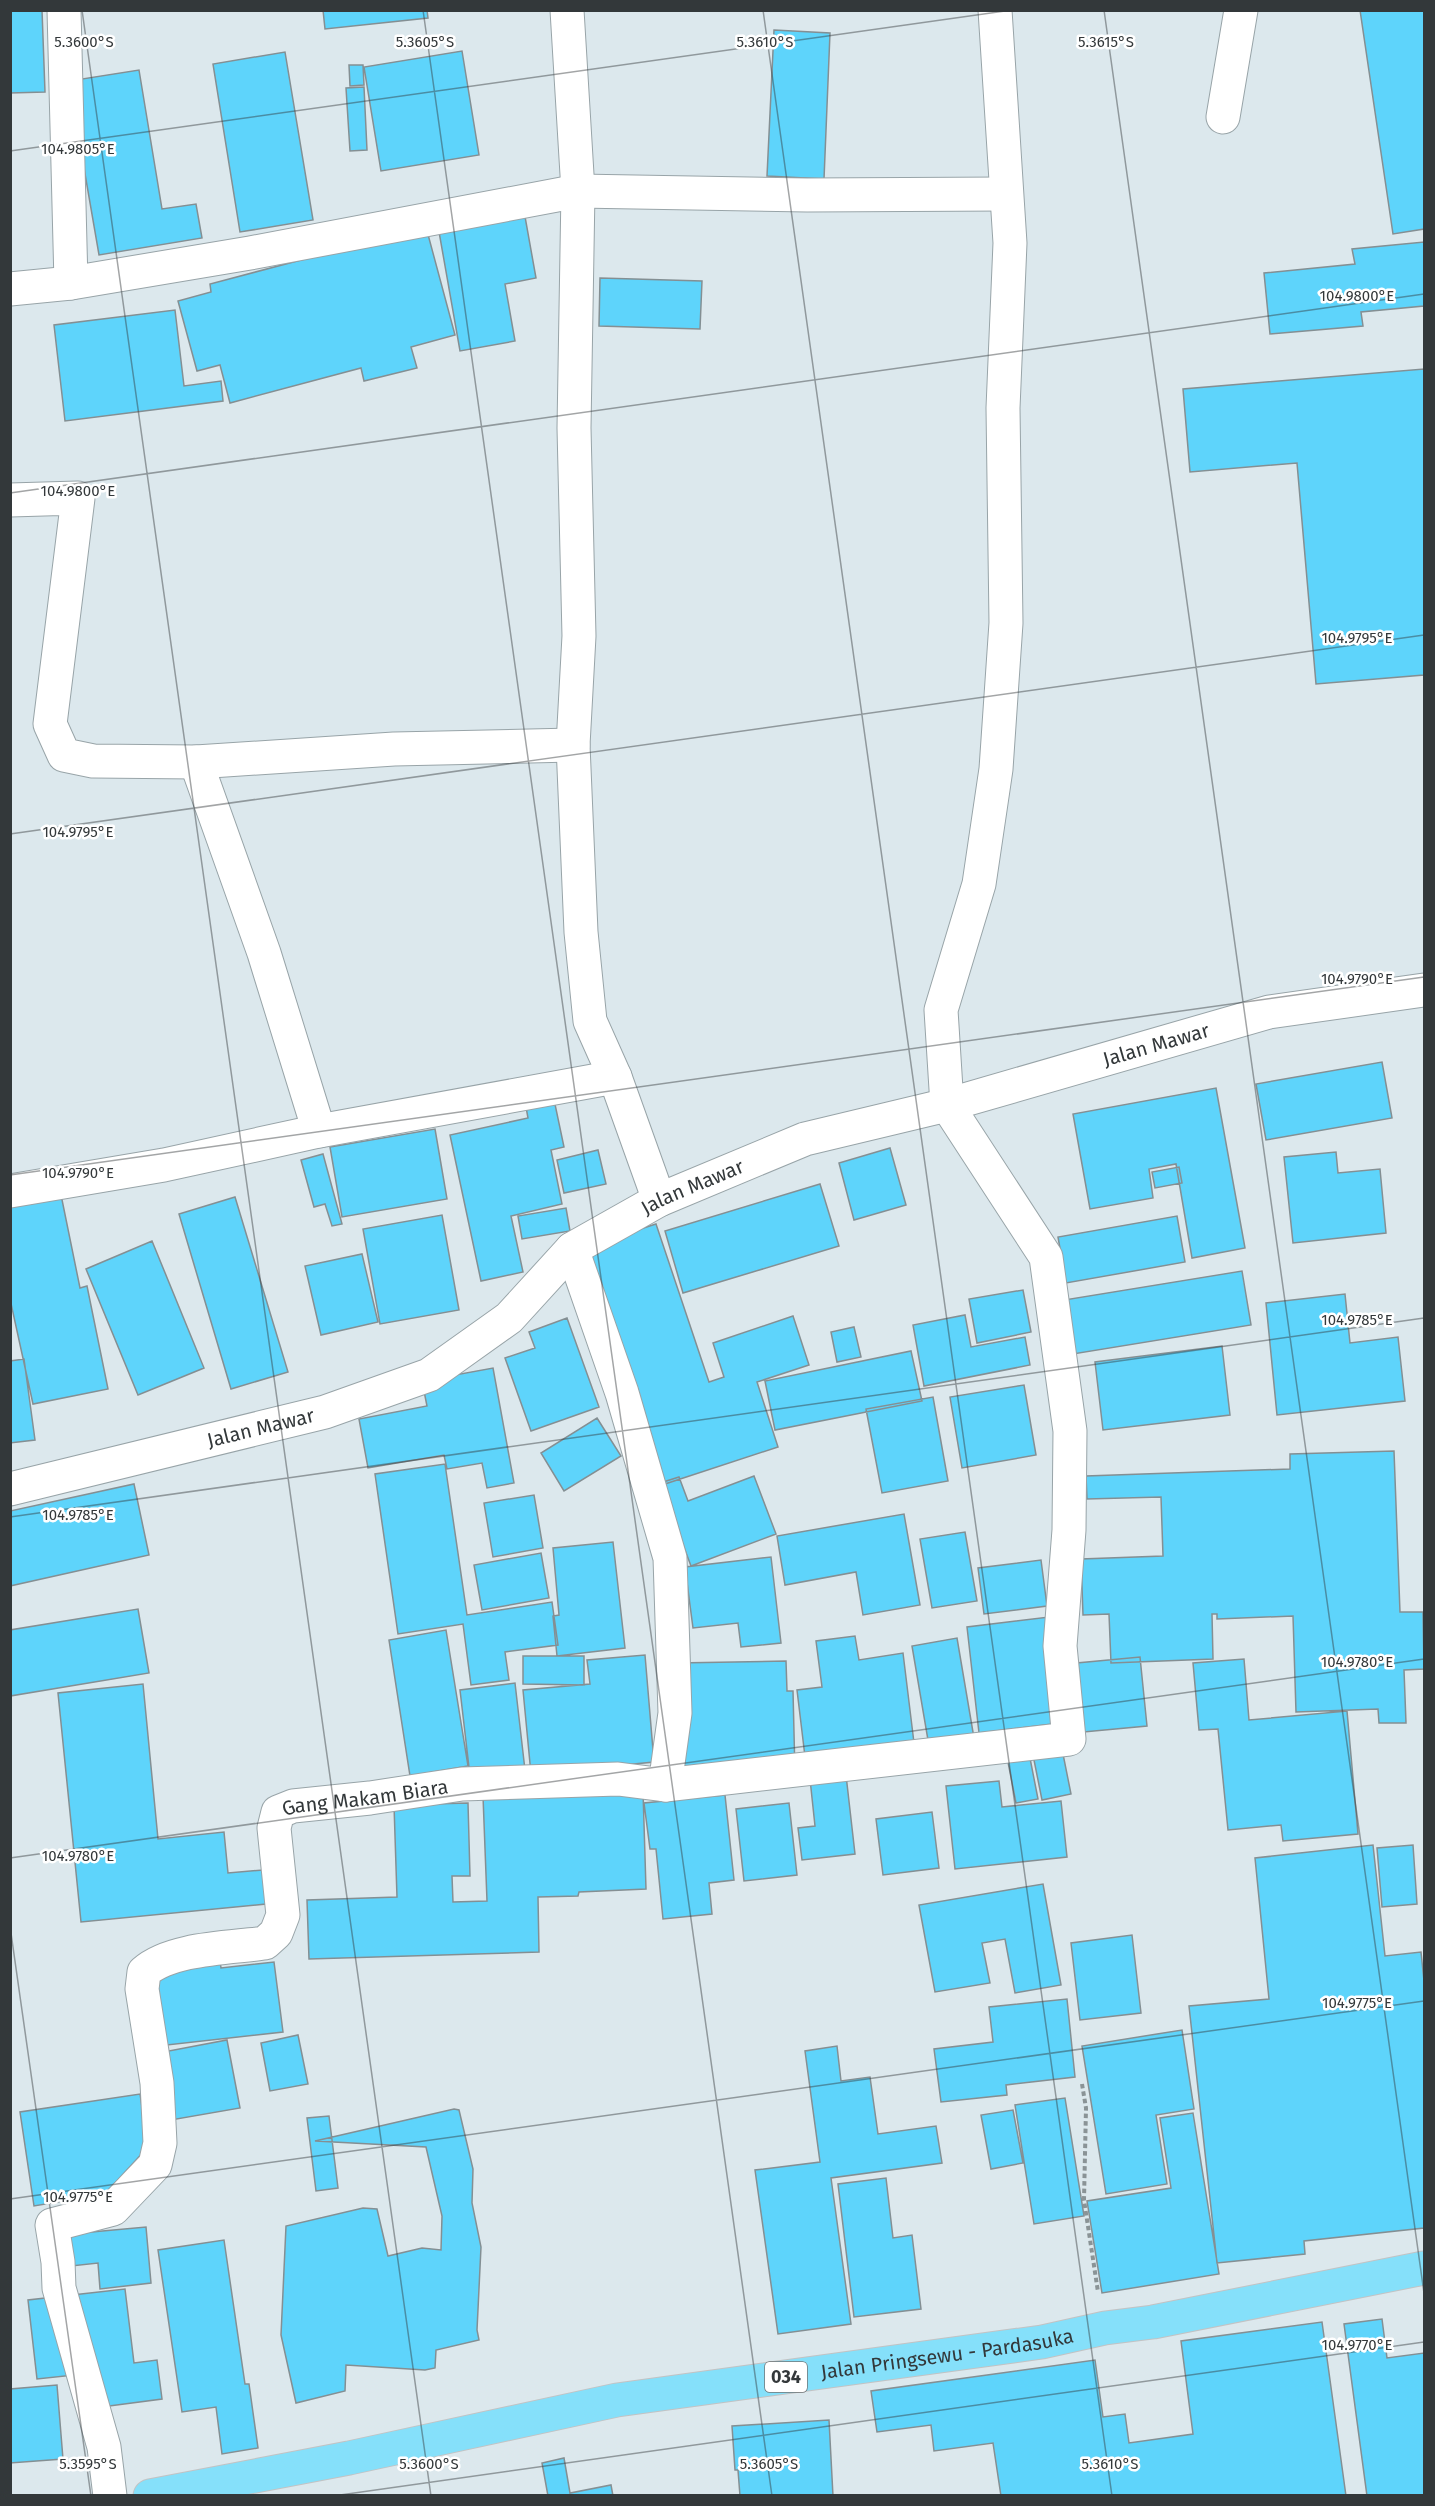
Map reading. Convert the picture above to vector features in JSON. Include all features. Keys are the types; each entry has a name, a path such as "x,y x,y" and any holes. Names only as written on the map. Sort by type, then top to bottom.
{"main road":[{"name":"Jalan Pringsewu - Pardasuka","path":"150,2496 349,2458 617,2400 1042,2343 1105,2328 1153,2322 1425,2268"}],"street":[{"path":"64,10 70,283"},
{"path":"567,10 578,191 574,428 579,636 573,745 581,932 590,1022 615,1077 658,1200"},
{"path":"572,1249 622,1393 670,1558 675,1713 665,1785 1069,1739 1060,1646 1069,1530 1070,1431 1046,1257 947,1105 941,1010 979,884 996,769 1006,623 1003,408 1010,243 1005,194 995,10"},
{"path":"1223,117 1241,10"},
{"path":"10,289 70,283 250,253 578,191 807,195 1005,194"},
{"path":"10,500 78,498 50,724 64,755 93,761 196,762 394,749 573,745"},
{"path":"196,762 264,953 319,1131"},
{"name":"Jalan Mawar","path":"10,1489 325,1412 429,1375 509,1317 572,1249 658,1200 805,1139 947,1105 1269,1012 1425,990"},
{"path":"10,1191 164,1165 319,1131 615,1077"},
{"name":"Gang Makam Biara","path":"110,2496 104,2447 59,2288 58,2262 52,2225 113,2209 155,2165 160,2143 157,2083 142,1989 144,1972 154,1963 177,1956 265,1943 276,1933 284,1915 274,1828 278,1812 293,1806 370,1798 462,1784 618,1779 665,1785"}],"path":[{"path":"1082,2084 1086,2108 1084,2200 1105,2328"}],"building":[{"path":"10,10 42,10 45,92 10,93"},
{"path":"323,10 427,10 428,18 325,29"},
{"path":"1360,10 1424,10 1424,229 1393,234"},
{"path":"774,30 830,33 824,179 767,176"},
{"path":"462,51 479,155 381,171 364,67"},
{"path":"285,52 313,220 240,232 213,64"},
{"path":"349,65 363,65 364,85 350,86"},
{"path":"139,70 162,209 196,204 202,238 99,255 69,81"},
{"path":"364,87 367,150 350,151 346,88"},
{"path":"524,211 536,278 505,284 515,341 460,351 438,226"},
{"path":"426,227 455,335 411,347 417,368 364,381 361,368 230,403 220,365 197,371 178,301 211,292 210,284"},
{"path":"1424,242 1424,306 1361,312 1363,326 1270,334 1264,273 1355,264 1352,249"},
{"path":"600,278 702,281 700,329 599,326"},
{"path":"175,310 184,386 221,381 223,401 65,421 54,325"},
{"path":"1424,369 1424,675 1316,684 1297,463 1190,472 1183,389"},
{"path":"1382,1062 1392,1118 1266,1140 1256,1084"},
{"path":"1216,1088 1245,1248 1192,1258 1176,1164 1149,1169 1153,1198 1090,1209 1073,1114"},
{"path":"552,1090 564,1147 551,1150 562,1204 511,1216 523,1272 481,1281 450,1135 528,1118 524,1096"},
{"path":"435,1129 447,1199 342,1217 330,1147"},
{"path":"890,1148 906,1205 854,1220 839,1163"},
{"path":"598,1150 606,1184 564,1193 557,1160"},
{"path":"1336,1152 1338,1173 1380,1169 1386,1233 1293,1243 1284,1157"},
{"path":"323,1154 342,1224 332,1226 325,1204 314,1207 301,1160"},
{"path":"1179,1167 1182,1183 1155,1188 1152,1172"},
{"path":"820,1184 839,1246 683,1293 665,1231"},
{"path":"59,1185 80,1288 87,1286 108,1389 33,1404 10,1299 10,1195"},
{"path":"235,1197 288,1372 231,1389 179,1214"},
{"path":"566,1208 570,1231 522,1239 518,1216"},
{"path":"442,1215 459,1310 380,1324 363,1229"},
{"path":"1177,1216 1185,1262 1066,1283 1058,1237"},
{"path":"656,1224 709,1382 724,1377 713,1343 793,1316 809,1365 757,1382 778,1447 665,1484 587,1246"},
{"path":"152,1241 204,1368 138,1395 86,1269"},
{"path":"362,1254 378,1322 321,1335 305,1266"},
{"path":"1242,1271 1251,1325 1073,1354 1064,1300"},
{"path":"1023,1290 1031,1332 977,1343 969,1299"},
{"path":"1345,1294 1350,1343 1398,1337 1405,1401 1277,1415 1266,1303"},
{"path":"965,1315 971,1347 1025,1337 1030,1365 924,1386 913,1325"},
{"path":"567,1318 599,1407 531,1431 505,1358 535,1348 529,1332"},
{"path":"854,1327 861,1357 837,1362 831,1332"},
{"path":"1222,1346 1230,1415 1103,1430 1095,1362"},
{"path":"911,1351 922,1401 775,1430 765,1381"},
{"path":"24,1359 35,1440 10,1443 10,1361"},
{"path":"493,1368 514,1483 487,1488 482,1463 447,1469 444,1455 368,1468 359,1419 427,1406 422,1381"},
{"path":"1024,1385 1036,1455 962,1468 950,1397"},
{"path":"933,1397 948,1481 882,1493 866,1409"},
{"path":"597,1418 621,1456 564,1491 541,1453"},
{"path":"1394,1451 1400,1612 1423,1612 1424,1669 1404,1670 1406,1723 1379,1723 1378,1709 1296,1712 1293,1616 1217,1619 1217,1614 1212,1614 1213,1659 1111,1663 1109,1614 1083,1615 1081,1559 1163,1556 1161,1497 1087,1499 1086,1476 1290,1469 1290,1454"},
{"path":"445,1464 467,1615 552,1602 558,1645 505,1652 509,1680 471,1685 463,1624 398,1634 375,1474"},
{"path":"754,1476 776,1534 691,1566 660,1483 679,1477 688,1501"},
{"path":"134,1484 149,1555 10,1586 10,1511"},
{"path":"534,1495 543,1548 493,1557 484,1503"},
{"path":"904,1514 920,1605 863,1615 856,1572 785,1585 777,1536"},
{"path":"965,1532 977,1601 932,1608 920,1539"},
{"path":"613,1542 625,1648 557,1656 553,1616 559,1615 553,1548"},
{"path":"541,1553 549,1598 482,1610 474,1565"},
{"path":"771,1557 781,1643 741,1647 738,1623 693,1628 685,1567"},
{"path":"1041,1560 1047,1606 984,1614 978,1568"},
{"path":"138,1609 149,1673 10,1696 10,1630"},
{"path":"1049,1617 1061,1723 979,1733 967,1627"},
{"path":"446,1630 468,1766 410,1776 389,1640"},
{"path":"855,1636 859,1660 903,1653 915,1751 806,1765 797,1690 822,1687 816,1641"},
{"path":"957,1638 975,1744 930,1752 912,1646"},
{"path":"645,1655 654,1762 531,1774 523,1690 590,1684 587,1660"},
{"path":"523,1656 584,1656 584,1685 523,1684"},
{"path":"1140,1657 1147,1726 1073,1733 1066,1664"},
{"path":"1244,1659 1249,1720 1347,1711 1358,1834 1283,1841 1281,1825 1228,1830 1218,1729 1199,1730 1193,1663"},
{"path":"786,1661 787,1691 793,1691 795,1774 679,1776 676,1663"},
{"path":"515,1683 525,1770 470,1776 460,1690"},
{"path":"143,1684 158,1839 224,1832 228,1873 263,1870 266,1904 81,1922 58,1693"},
{"path":"1062,1749 1071,1794 1042,1800 1033,1755"},
{"path":"1029,1753 1038,1799 1016,1803 1007,1757"},
{"path":"846,1775 855,1854 802,1860 798,1828 815,1826 810,1779"},
{"path":"999,1781 1002,1807 1061,1801 1067,1857 955,1869 946,1786"},
{"path":"643,1791 646,1889 579,1892 578,1896 538,1897 539,1952 309,1959 307,1900 397,1897 394,1805 468,1803 470,1876 452,1876 453,1902 487,1901 483,1796"},
{"path":"725,1795 734,1880 709,1883 712,1914 663,1919 656,1849 650,1849 644,1803"},
{"path":"789,1803 797,1875 744,1881 736,1809"},
{"path":"932,1812 939,1868 883,1875 876,1819"},
{"path":"1373,1845 1385,1956 1421,1952 1424,1981 1424,2228 1304,2241 1305,2254 1217,2263 1189,2006 1269,1999 1255,1858"},
{"path":"1413,1845 1417,1904 1382,1907 1377,1848"},
{"path":"1043,1884 1061,1985 1015,1993 1005,1939 982,1943 990,1983 935,1992 919,1905"},
{"path":"1132,1935 1141,2013 1080,2020 1071,1943"},
{"path":"218,1946 221,1968 274,1962 283,2032 158,2046 147,1955"},
{"path":"1067,1999 1075,2077 1006,2085 1007,2095 941,2102 934,2049 993,2042 989,2007"},
{"path":"1182,2030 1194,2109 1156,2115 1167,2184 1106,2194 1082,2046"},
{"path":"298,2035 308,2084 270,2091 261,2043"},
{"path":"227,2040 240,2108 171,2120 158,2053"},
{"path":"837,2046 841,2081 870,2077 878,2134 936,2126 942,2163 831,2178 851,2324 778,2334 755,2170 820,2162 805,2051"},
{"path":"140,2094 148,2147 105,2194 34,2206 20,2112"},
{"path":"1065,2098 1084,2216 1034,2224 1015,2105"},
{"path":"454,2109 459,2110 473,2169 472,2203 481,2247 477,2330 479,2340 436,2350 435,2368 425,2370 346,2365 345,2391 296,2403 281,2335 286,2226 363,2208 377,2209 388,2256 422,2248 441,2250 442,2216 426,2147 315,2141"},
{"path":"1013,2110 1023,2163 991,2169 981,2115"},
{"path":"1193,2113 1219,2274 1102,2293 1087,2201 1171,2188 1160,2118"},
{"path":"329,2116 338,2188 316,2191 307,2118"},
{"path":"886,2178 893,2238 912,2235 921,2309 854,2317 838,2184"},
{"path":"146,2227 151,2283 100,2289 98,2263 62,2267 59,2235"},
{"path":"224,2240 245,2384 249,2384 258,2448 222,2454 216,2407 182,2412 158,2250"},
{"path":"125,2289 134,2363 157,2360 162,2399 79,2410 74,2375 37,2379 28,2300"},
{"path":"1382,2319 1387,2358 1424,2353 1424,2496 1367,2496 1344,2324"},
{"path":"1322,2322 1346,2496 1001,2496 993,2443 934,2451 931,2425 877,2432 871,2391 1095,2360 1103,2417 1125,2414 1129,2443 1193,2434 1181,2341"},
{"path":"57,2385 63,2459 10,2463 10,2389"},
{"path":"829,2420 833,2496 740,2496 738,2470 735,2470 732,2426"},
{"path":"564,2458 570,2493 611,2485 613,2496 548,2496 542,2463"}]}
